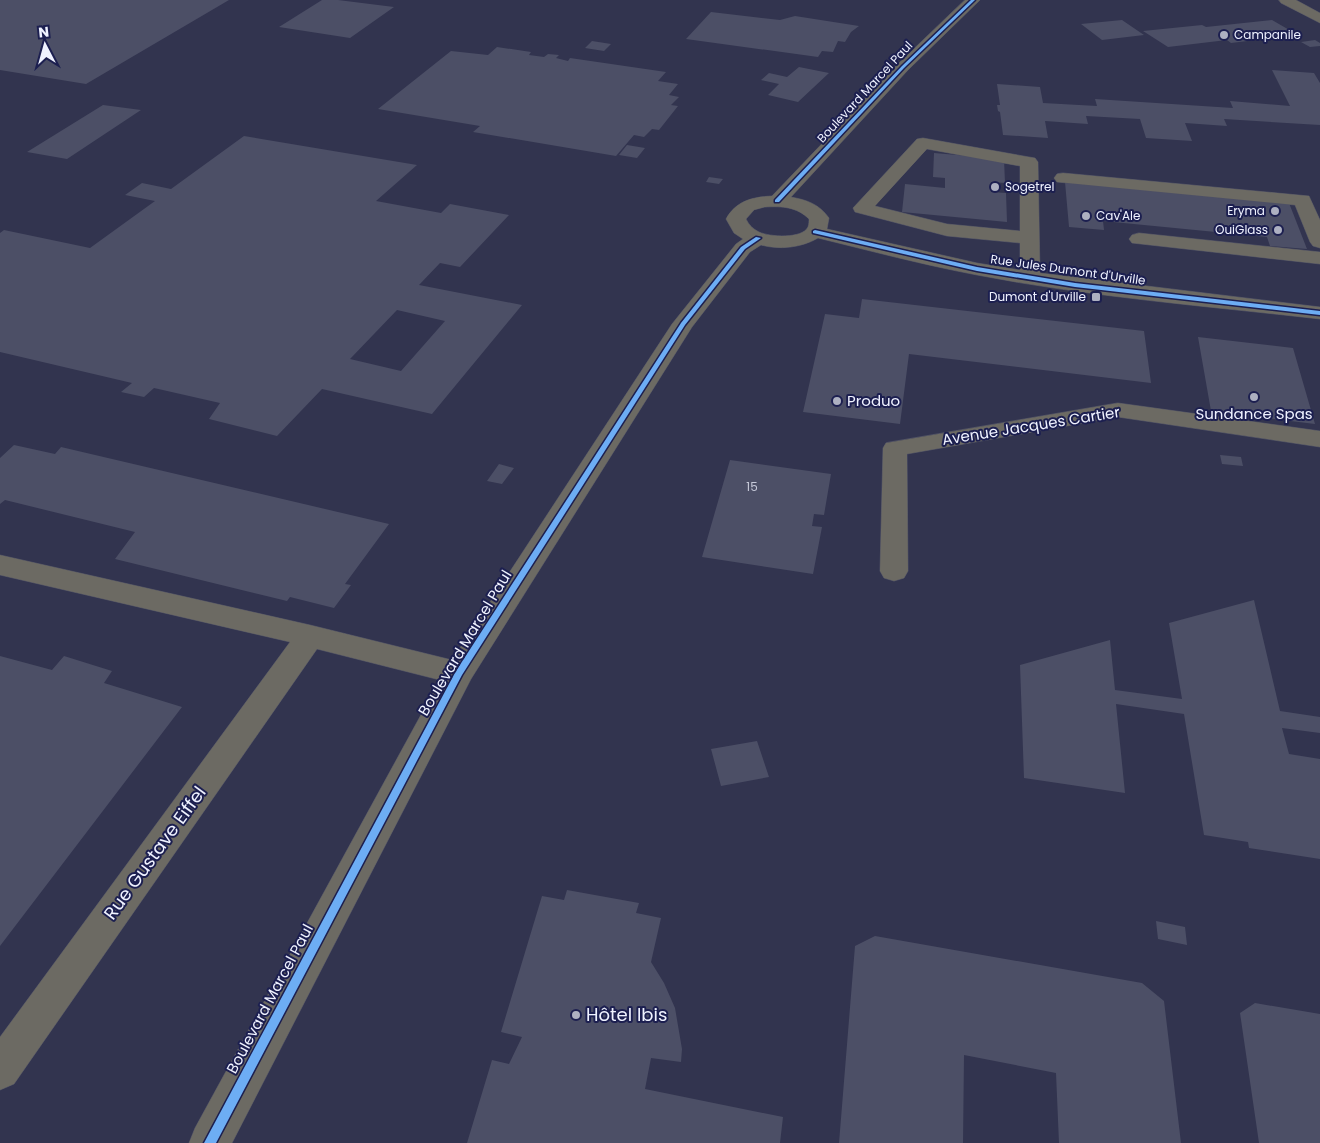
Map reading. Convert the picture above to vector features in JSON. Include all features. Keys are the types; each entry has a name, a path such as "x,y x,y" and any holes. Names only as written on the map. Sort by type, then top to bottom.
{"street":[{"name":"Boulevard Marcel Paul","path":"777,201 903,67 972,0"},
{"path":"1286,0 1320,19"},
{"path":"1030,238 947,230 862,208 923,143 1029,162 1030,238 1030,278"},
{"path":"1063,178 1311,201 1320,242"},
{"path":"777,201 804,206 816,213 820,223 815,232 794,240 776,242 758,238 739,227 736,219 751,204 777,201"},
{"name":"Rue Jules Dumont d'Urville","path":"815,232 977,269 1030,278 1320,313"},
{"name":"Boulevard Marcel Paul","path":"210,1143 459,673 683,324 743,248 758,238"},
{"path":"1139,239 1320,258"},
{"name":"Avenue Jacques Cartier","path":"894,571 895,448 1118,410 1320,439"},
{"path":"0,565 310,636 459,673"},
{"name":"Rue Gustave Eiffel","path":"0,1070 310,636"}],"building":[{"path":"0,0 229,0 86,84 0,70"},
{"path":"322,0 338,0 394,7 350,38 279,27"},
{"path":"711,12 780,20 795,16 859,26 851,32 845,42 838,41 833,52 822,51 818,57 686,39"},
{"path":"1122,20 1144,35 1102,40 1081,24"},
{"path":"1272,20 1298,35 1231,43 1227,40 1168,47 1143,31 1202,25 1206,27"},
{"path":"1315,40 1320,43 1320,46 1310,47 1301,42"},
{"path":"592,41 611,44 604,51 585,48"},
{"path":"497,47 531,52 529,55 544,57 548,54 559,55 556,58 568,61 570,58 666,72 658,81 678,84 669,95 679,97 671,105 678,106 659,130 652,129 644,137 634,135 616,156 473,132 480,126 378,109 451,51 488,55"},
{"path":"799,67 829,73 798,102 768,95 779,84 761,80 769,73 787,77"},
{"path":"1272,70 1314,73 1320,83 1320,125 1224,119 1227,126 1185,123 1192,141 1146,138 1140,119 1086,116 1088,124 1045,121 1048,138 1003,135 1000,112 997,105 1000,105 997,84 1040,87 1043,103 1097,106 1095,99 1233,108 1230,101 1290,106"},
{"path":"103,105 141,110 67,159 27,152"},
{"path":"244,136 417,165 376,201 441,213 450,204 509,215 460,267 440,263 419,285 522,305 432,414 322,389 277,436 209,419 220,403 154,388 144,397 121,392 132,383 0,352 0,233 4,230 90,248 155,201 125,195 142,183 171,189","holes":["397,310 445,321 401,371 350,359"]},
{"path":"627,145 645,148 637,158 619,155"},
{"path":"934,153 1004,159 1005,183 991,182 991,192 1006,193 1007,222 902,212 905,184 945,188 945,178 933,177"},
{"path":"709,177 723,179 719,184 706,182"},
{"path":"1065,182 1289,203 1307,249 1270,246 1267,237 1103,221 1104,230 1069,227"},
{"path":"862,299 1144,331 1151,383 909,354 900,424 803,412 825,314 859,318"},
{"path":"1198,337 1293,348 1315,424 1211,411"},
{"path":"14,445 55,454 61,447 389,524 345,584 351,585 334,608 290,597 287,601 115,559 135,532 5,500 0,504 0,458"},
{"path":"1220,455 1241,457 1243,466 1222,464"},
{"path":"730,460 831,474 824,515 814,514 812,526 822,527 813,574 702,557"},
{"path":"499,464 514,468 502,484 487,481"},
{"path":"1254,600 1280,711 1320,717 1320,733 1282,728 1289,754 1320,759 1320,859 1249,848 1248,842 1204,835 1184,714 1116,704 1125,793 1024,778 1020,665 1110,640 1115,690 1182,699 1169,623"},
{"path":"0,656 52,670 64,656 112,671 104,683 182,707 0,946"},
{"path":"757,741 769,777 721,786 711,749"},
{"name":"Hôtel Ibis","path":"567,890 639,903 636,913 661,918 651,962 664,983 675,1008 682,1049 681,1062 651,1058 645,1089 783,1117 780,1143 467,1143 492,1060 509,1064 522,1037 501,1032 542,896 564,900"},
{"path":"1156,921 1185,927 1187,945 1158,939"},
{"path":"875,936 1142,983 1164,1001 1181,1143 1059,1143 1056,1073 964,1055 963,1143 839,1143 855,946"},
{"path":"1255,1003 1320,1014 1320,1143 1259,1143 1240,1013"}],"cycle path":[{"path":"777,201 903,67 973,0"},
{"path":"815,232 977,269 1075,285 1320,313"},
{"path":"210,1143 459,673 683,324 743,248 758,238"}],"place":[{"name":"Campanile","path":"1224,35"},
{"name":"Sogetrel","path":"995,187"},
{"name":"Eryma","path":"1275,211"},
{"name":"Cav'Ale","path":"1086,216"},
{"name":"OuiGlass","path":"1278,230"},
{"name":"Dumont d'Urville","path":"1096,297"},
{"name":"Sundance Spas","path":"1254,397"},
{"name":"Produo","path":"837,401"},
{"name":"Hôtel Ibis","path":"576,1015"}]}
